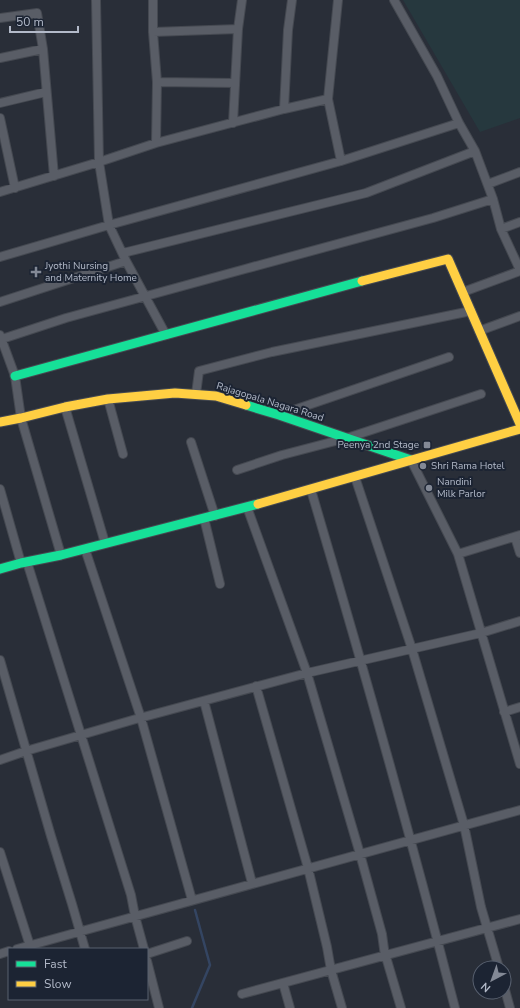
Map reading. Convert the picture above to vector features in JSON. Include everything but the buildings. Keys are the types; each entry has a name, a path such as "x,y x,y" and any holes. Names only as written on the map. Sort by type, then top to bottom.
{"street":[{"path":"96,0 99,162 110,225 124,257 166,335"},
{"path":"152,0 157,82 156,143"},
{"path":"233,122 238,29 242,0"},
{"path":"284,109 288,30 292,0"},
{"path":"338,0 328,99 341,161"},
{"path":"394,0 437,76 474,151 488,184 501,229 520,270 463,292"},
{"path":"0,18 37,13 43,50 54,176"},
{"path":"153,32 238,29"},
{"path":"0,58 43,50"},
{"path":"157,82 235,83"},
{"path":"0,103 46,92"},
{"path":"0,192 156,143 233,122 328,99"},
{"path":"0,118 15,188"},
{"path":"0,257 341,161 459,123"},
{"path":"0,302 124,257 366,193 474,151"},
{"path":"488,184 520,172"},
{"path":"61,555 21,418 15,376 1,337 433,218 493,199"},
{"path":"501,229 520,222"},
{"path":"15,376 448,259 520,424"},
{"path":"196,394 199,371 272,352 471,310"},
{"path":"479,331 520,316"},
{"path":"279,415 449,358"},
{"name":"Rajagopala Nagara Road","path":"0,422 108,399 175,393 196,394 216,396 279,415 411,460"},
{"path":"237,470 282,455 347,438 481,394"},
{"path":"108,399 123,454"},
{"path":"65,407 105,542"},
{"path":"0,569 86,549 105,542 214,516 311,490 520,429"},
{"path":"191,442 214,516"},
{"path":"411,460 458,554 520,764"},
{"path":"355,477 412,649 464,825 481,907 497,960"},
{"path":"0,488 71,707 82,735 131,895 144,948"},
{"path":"311,490 361,660 455,1008"},
{"path":"247,507 307,673 360,854 382,934 385,956 401,1008"},
{"path":"204,518 220,584"},
{"path":"458,554 518,536 520,553"},
{"path":"86,549 141,718 192,900"},
{"path":"0,760 26,750 256,686 361,660 481,633 520,621"},
{"path":"0,660 85,948"},
{"path":"256,686 308,868 331,970 342,1008"},
{"path":"204,701 252,883"},
{"path":"504,712 520,707"},
{"path":"0,852 31,947 252,883 520,810"},
{"path":"242,994 488,929 520,919"},
{"path":"148,954 187,941"},
{"path":"148,966 159,1008"},
{"path":"282,983 290,1008"}],"shaded area":[{"path":"403,0 520,0 520,118 480,132"}],"waterway":[{"path":"192,1008 210,965 195,910"}],"traffic: fast":[{"path":"15,376 362,281"},
{"path":"246,405 411,460"},
{"path":"0,569 61,555 258,504"}],"traffic: slow":[{"path":"362,281 448,259 520,424"},
{"path":"0,422 108,399 175,393 216,396 246,405"},
{"path":"258,504 520,429"}],"place":[{"name":"Jyothi Nursing and Maternity Home","path":"36,272"},
{"name":"Peenya 2nd Stage","path":"427,445"},
{"name":"Shri Rama Hotel","path":"423,466"},
{"name":"Nandini Milk Parlor","path":"429,488"}]}
